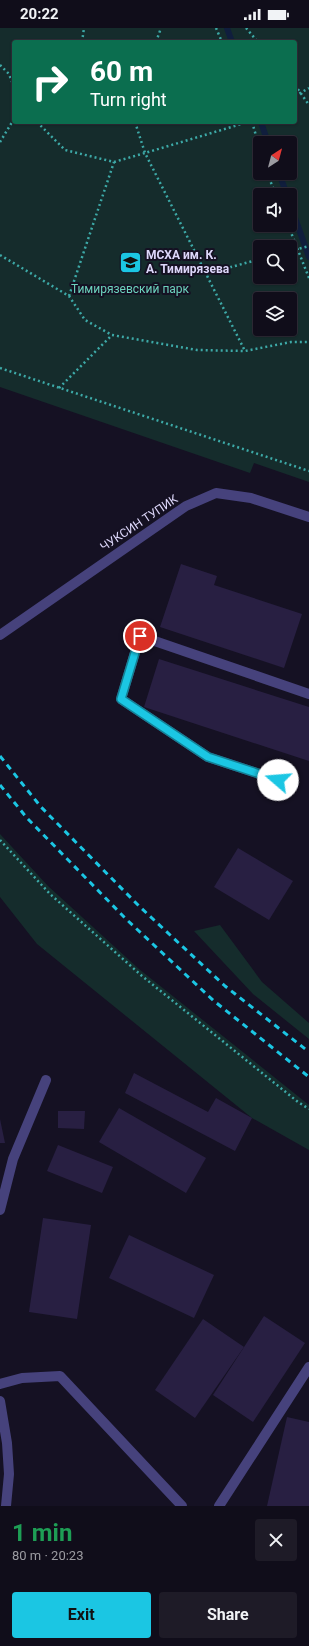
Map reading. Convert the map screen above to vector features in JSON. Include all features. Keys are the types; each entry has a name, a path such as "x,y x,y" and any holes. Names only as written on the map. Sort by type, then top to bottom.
{"street":[{"name":"ЧУКСИН ТУПИК","path":"0,635 186,506 216,493 251,498 309,517"},
{"path":"292,785 208,757 121,699 140,636 309,694"},
{"path":"0,1210 13,1159 46,1080"},
{"path":"219,1506 309,1367"},
{"path":"0,1384 22,1378 60,1376 182,1506"},
{"path":"0,1401 7,1443 9,1474 6,1506"}],"path":[{"path":"82,40 84,28"},
{"path":"157,40 161,28"},
{"path":"216,28 222,40"},
{"path":"246,28 256,40"},
{"path":"0,65 9,74 12,82"},
{"path":"297,87 309,105"},
{"path":"297,95 309,88"},
{"path":"0,142 12,122"},
{"path":"39,124 65,150 114,162 241,124"},
{"path":"136,124 145,153 245,352"},
{"path":"253,124 256,136"},
{"path":"69,296 114,162"},
{"path":"291,232 309,278"},
{"path":"298,249 309,246"},
{"path":"0,255 69,296 85,320 112,335 197,350 245,352 291,342 309,342"},
{"path":"206,274 253,261"},
{"path":"59,388 112,335"},
{"path":"0,368 309,471"},
{"path":"0,840 50,894 142,976 298,1102 309,1109"}],"green space":[{"name":"Тимирязевский парк","path":"0,28 309,28 309,482 254,463 250,473 0,387"},
{"path":"0,834 48,886 139,969 309,1105 309,1150 252,1118 37,944 0,897"},
{"path":"220,925 262,982 309,1023 309,1039 253,994 194,931"}],"building":[{"path":"181,564 217,576 214,585 302,614 284,668 160,627"},
{"path":"159,659 309,707 309,761 144,707"},
{"path":"238,848 293,881 269,920 214,887"},
{"path":"134,1073 208,1112 216,1098 252,1118 235,1151 125,1093"},
{"path":"119,1108 206,1158 186,1193 99,1142"},
{"path":"58,1111 85,1111 84,1129 58,1128"},
{"path":"0,1119 5,1143 0,1143"},
{"path":"58,1145 113,1167 102,1193 47,1171"},
{"path":"43,1218 91,1225 77,1319 29,1312"},
{"path":"129,1235 214,1275 194,1318 109,1278"},
{"path":"264,1316 305,1343 253,1422 213,1395"},
{"path":"203,1319 244,1347 195,1418 155,1390"},
{"path":"287,1417 309,1422 309,1506 267,1506"}],"waterway":[{"path":"227,28 231,40"},
{"path":"262,124 266,136"},
{"path":"282,180 284,188"},
{"path":"297,224 309,257"}],"railway":[{"path":"0,756 41,807 140,907 225,986 309,1052"},
{"path":"0,785 27,818 126,919 214,1001 309,1077"}],"place":[{"name":"МСХА им. К. А. Тимирязева","path":"130,262"}],"route":[{"path":"140,636 121,699 208,757 278,780"}]}
